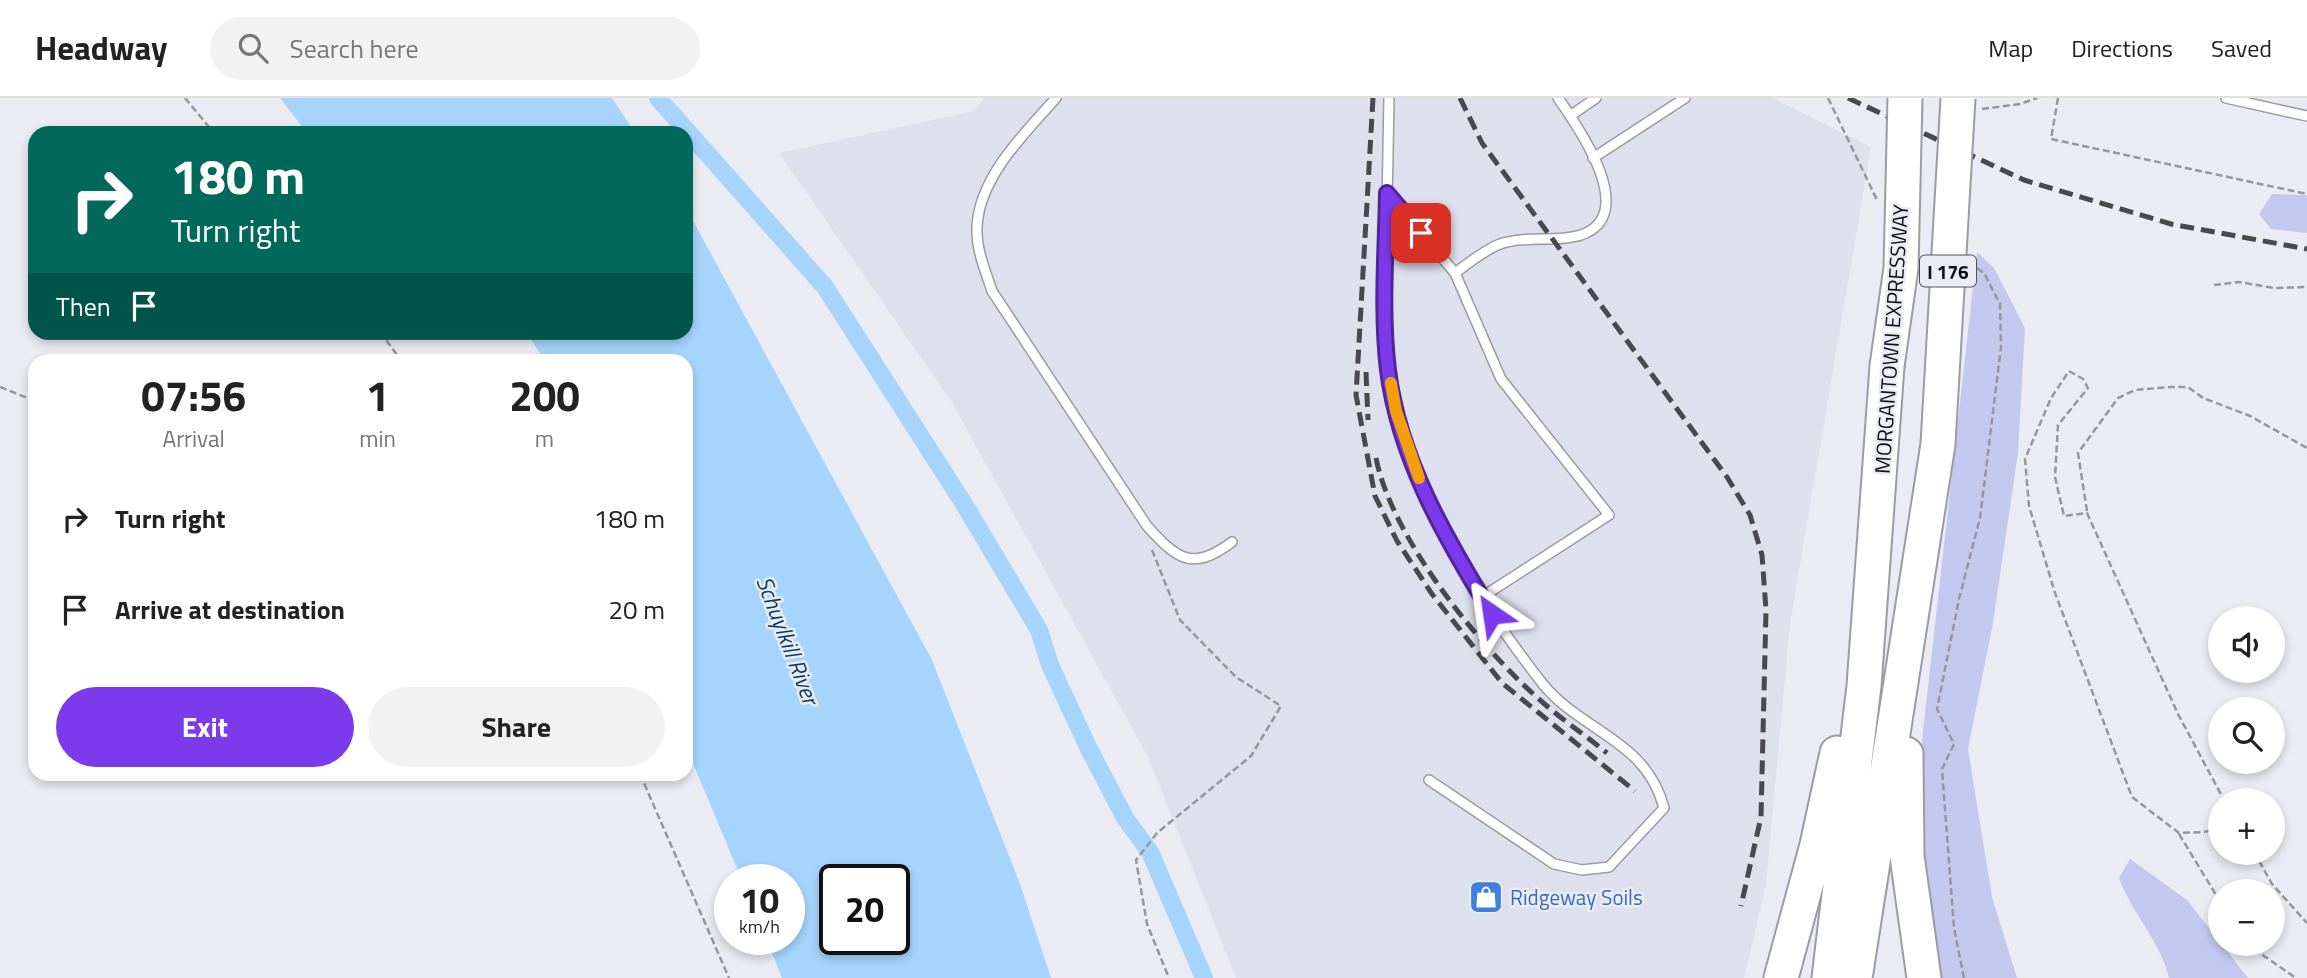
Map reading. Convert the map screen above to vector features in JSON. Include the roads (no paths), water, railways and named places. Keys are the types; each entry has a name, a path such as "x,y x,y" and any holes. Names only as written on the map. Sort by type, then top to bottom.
{"highway":[{"name":"MORGANTOWN EXPRESSWAY","path":"1880,496 1887,366 1901,268 1905,98"},
{"name":"I 176","path":"1923,550 1938,444 1970,103"},
{"path":"1781,978 1817,845 1850,696 1880,496"},
{"path":"1829,978 1864,686 1880,496"},
{"path":"1855,978 1894,714 1923,550"},
{"path":"1923,550 1908,702 1905,817 1912,911 1924,978"}],"lane":[{"path":"1056,98 1012,151 990,183 979,208 976,228 980,255 992,291 1147,526 1168,549 1186,560 1201,559 1217,553 1232,542"},
{"path":"1389,98 1385,318 1388,371 1396,411 1411,459 1429,502 1482,597 1549,692 1639,759 1658,785 1664,808 1609,867 1582,870 1554,864 1429,780"},
{"path":"1455,273 1501,244 1579,236 1599,226 1606,213 1607,200 1594,158 1586,138 1558,98"},
{"path":"1570,116 1596,98"},
{"path":"1594,158 1685,98"},
{"path":"2226,98 2307,116"},
{"path":"1387,193 1455,273 1501,379 1609,515 1482,597"}],"water":[{"path":"280,98 612,98 630,126 302,126"},
{"name":"Schuylkill River","path":"693,221 932,660 1020,884 1051,978 782,978 773,955 805,955 805,864 735,864 693,764 693,354 540,354 531,340 693,340"}],"waterway":[{"path":"658,98 683,126"},
{"path":"693,138 825,287 964,504 1039,630 1050,665 1089,749 1125,818 1150,852 1204,978"}],"railway":[{"path":"1373,98 1356,395 1375,496 1397,541 1432,594 1502,683 1635,791"},
{"path":"1460,98 1482,143 1727,477 1750,515 1762,555 1766,610 1761,817 1741,906"},
{"path":"1848,98 2024,180 2171,224 2307,249"},
{"path":"1366,372 1368,420"},
{"path":"1376,458 1385,489 1400,521 1441,589 1466,621 1516,678 1556,714 1607,753"}],"place":[{"name":"Ridgeway Soils","path":"1486,897"}]}
